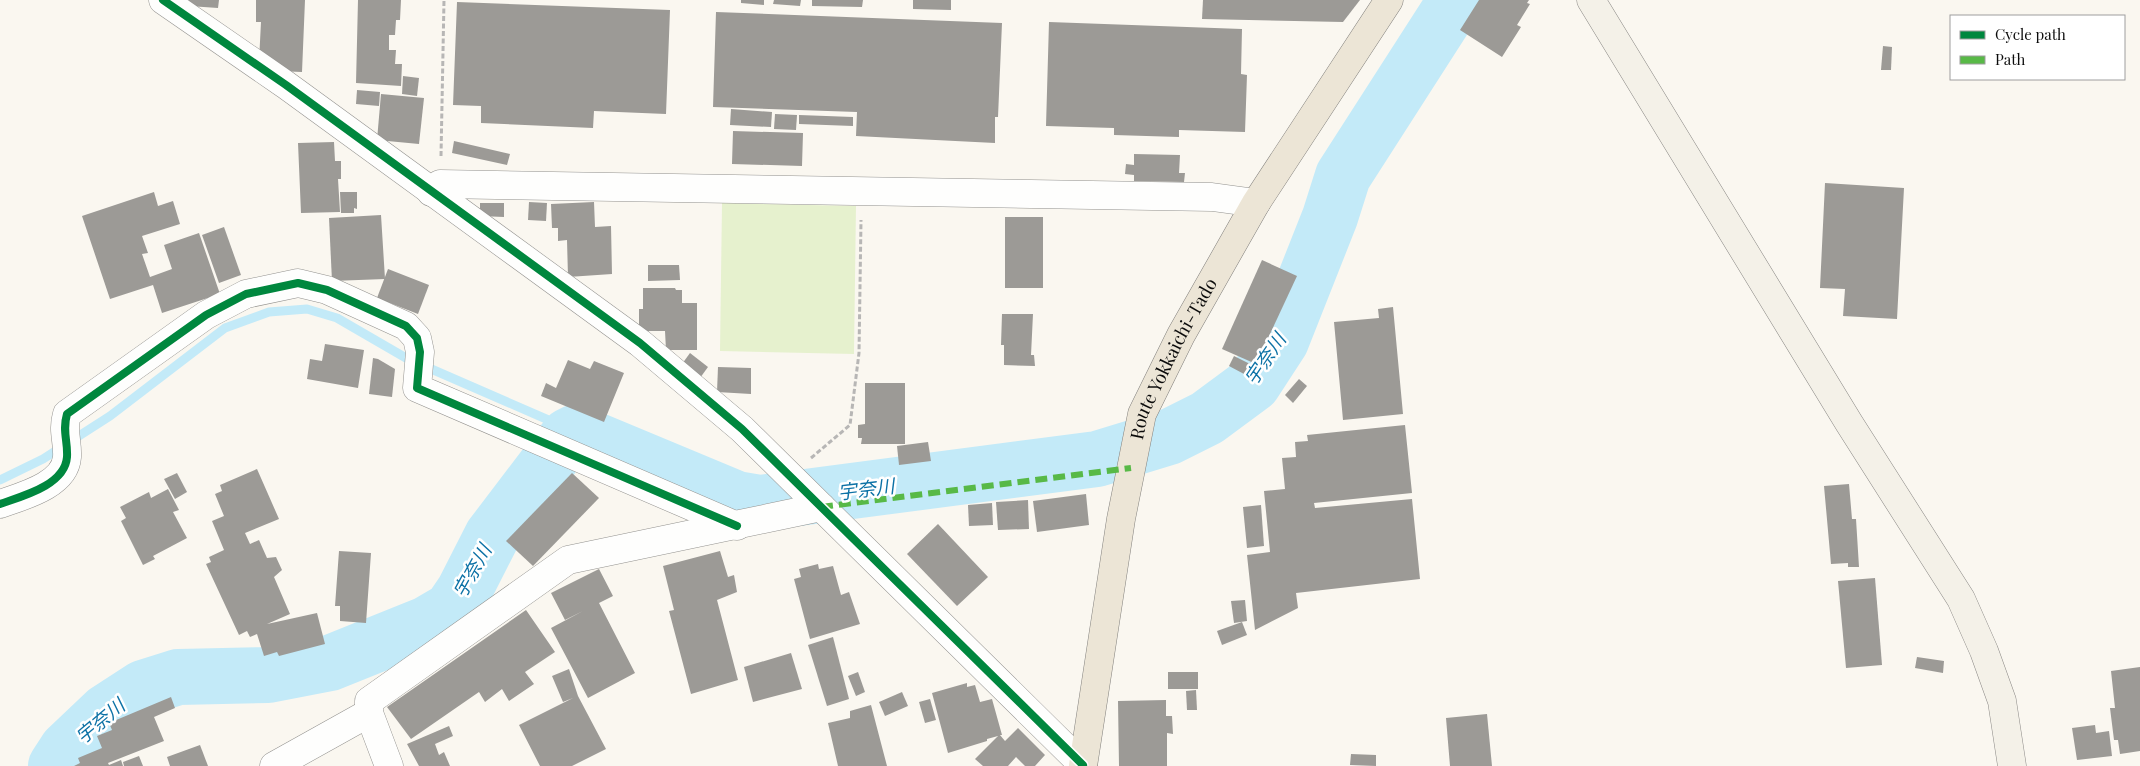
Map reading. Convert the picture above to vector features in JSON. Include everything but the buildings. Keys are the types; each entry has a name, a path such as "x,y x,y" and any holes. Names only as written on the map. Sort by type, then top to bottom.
{"main road":[{"name":"Route Yokkaichi-Tado","path":"1083,765 1121,519 1142,414 1181,335 1256,204 1390,0"}],"street":[{"path":"163,0 436,188 640,343 742,429 1083,765"},
{"path":"1591,0 1844,415 1961,600 1984,651 2002,701 2012,766"},
{"path":"436,188 1212,197 1256,204"},
{"path":"0,504 49,483 64,470 67,456 63,426 67,414 206,315 246,294 298,283 327,290 406,326 417,338 419,363 417,388 738,526"},
{"path":"389,766 369,713 370,701 568,560 738,526 819,505"},
{"path":"274,766 369,713"}],"path":[{"path":"436,188 444,0"},
{"path":"793,479 850,425 859,353 861,192"}],"green space":[{"path":"722,203 856,206 854,354 720,351"}],"waterway":[{"name":"宇奈川","path":"56,766 67,749 106,712 143,688 178,677 268,675 330,663 427,624 451,610 464,591 492,536 568,436 576,432 737,499 760,503 1097,459 1169,437 1207,418 1253,384 1281,341 1330,217 1343,176 1456,0"},
{"path":"0,480 43,459 110,416 225,328 269,312 307,309 337,318 406,358 576,432"}],"marked path":[{"path":"821,507 1131,468"}],"cycle path":[{"path":"163,0 286,85 640,343 742,429 1083,765"},
{"path":"0,504 31,493 51,482 59,475 67,457 65,431 67,414 206,315 246,294 298,283 327,290 406,326 417,338 420,352 417,388 737,526"}]}
